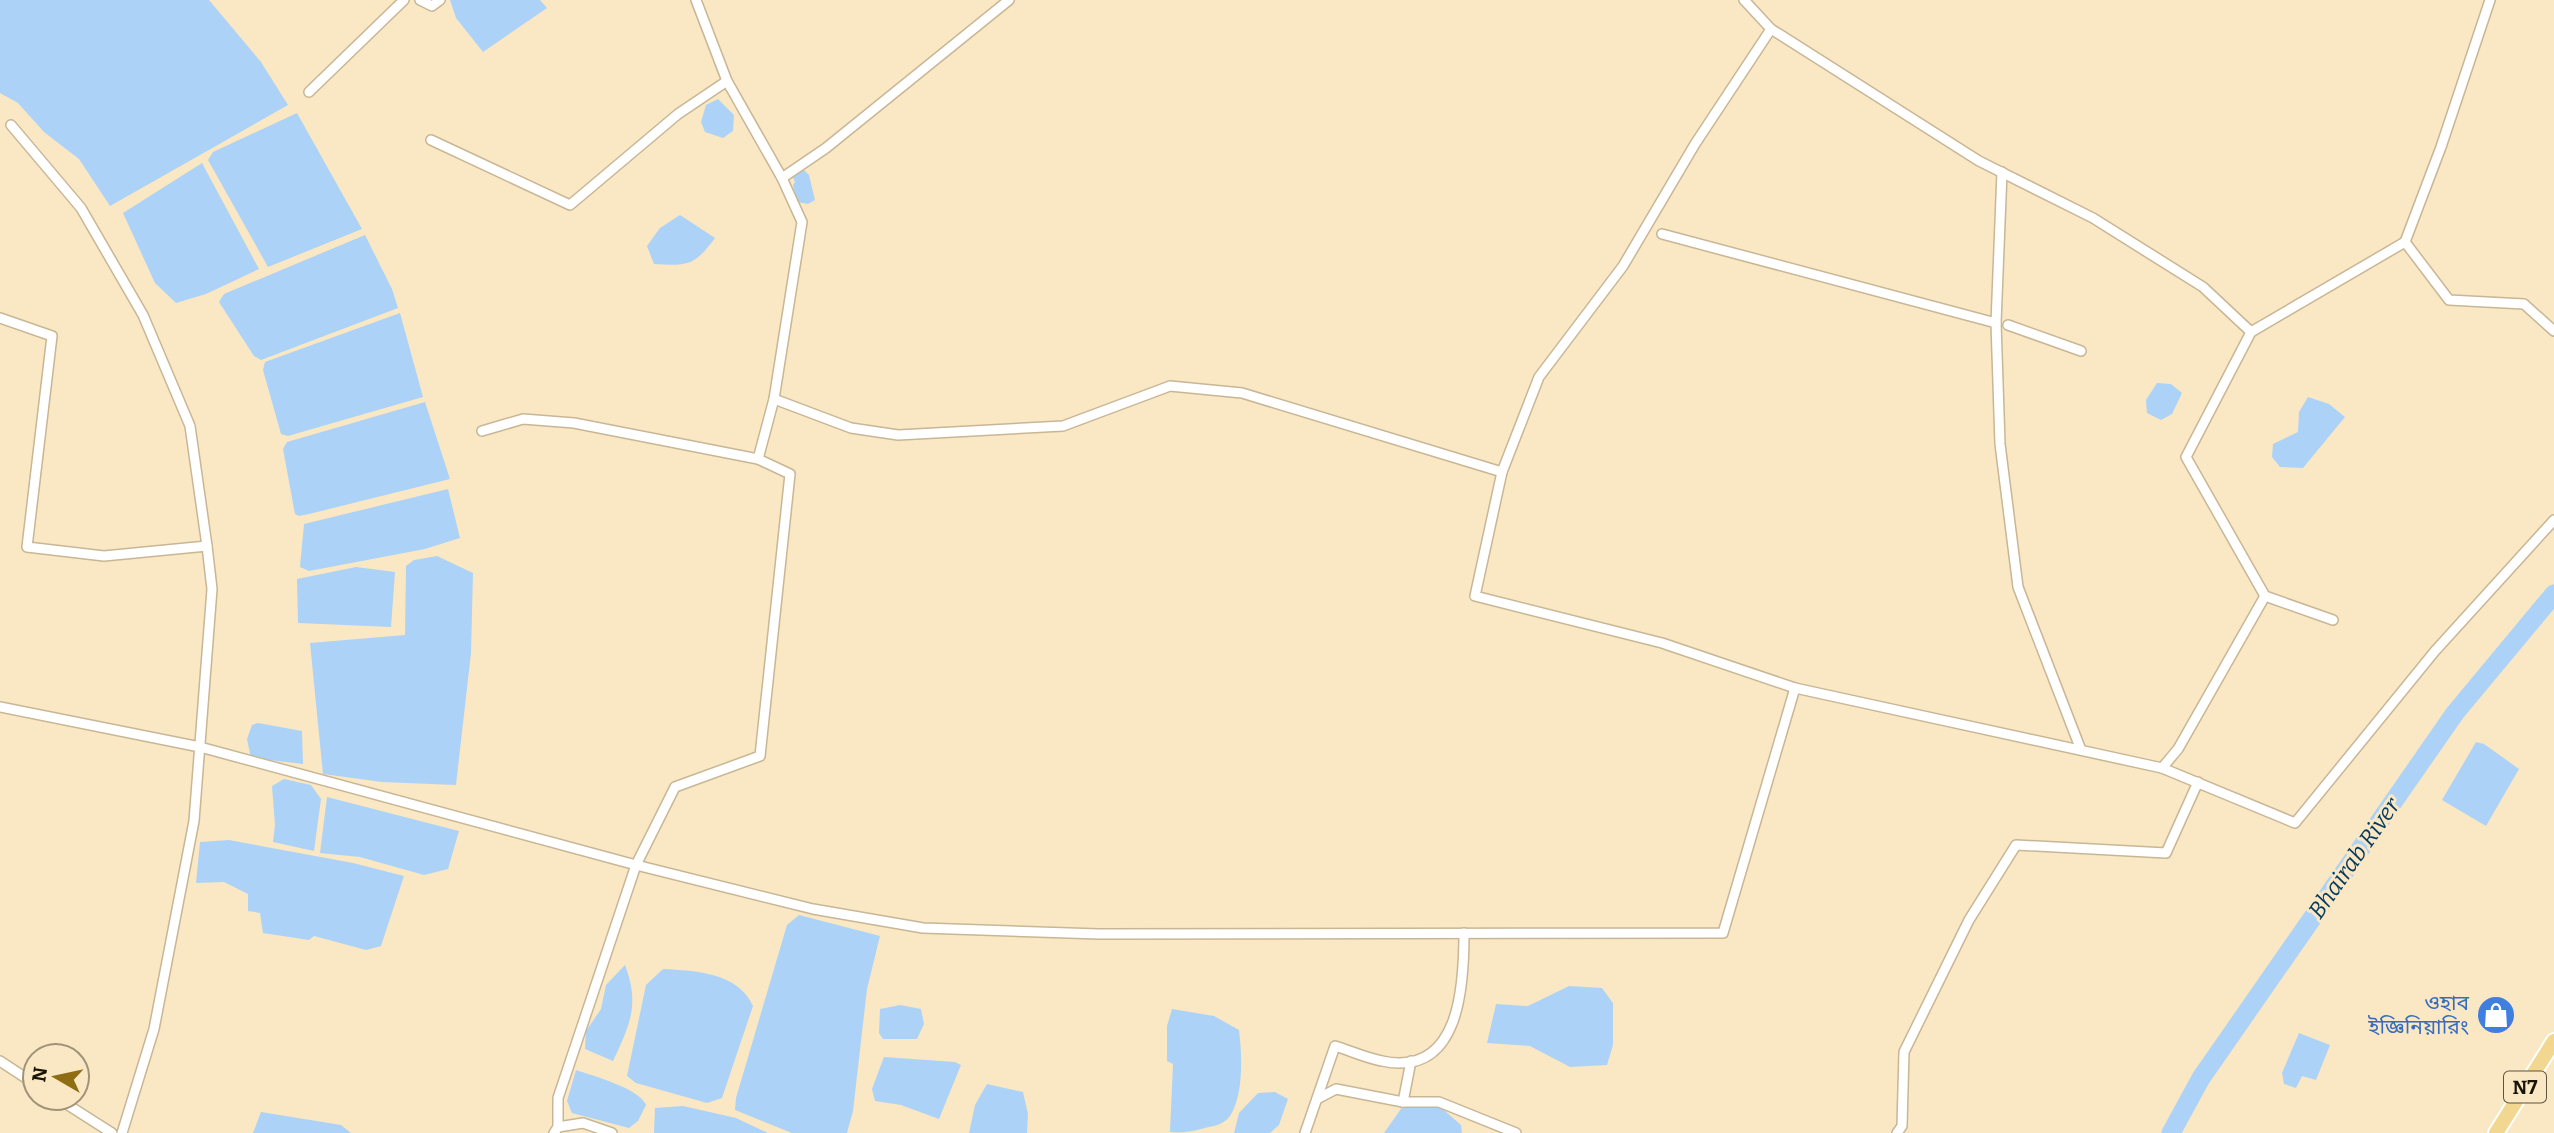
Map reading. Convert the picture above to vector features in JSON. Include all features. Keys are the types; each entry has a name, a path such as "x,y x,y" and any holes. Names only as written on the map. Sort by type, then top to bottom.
{"highway":[{"name":"N7","path":"2496,1133 2554,1041"}],"street":[{"path":"309,92 404,0"},
{"path":"420,0 432,6 440,0"},
{"path":"696,0 727,82 782,178 802,222 774,400 758,459"},
{"path":"782,178 826,148 1009,0"},
{"path":"1744,0 1771,29 2002,172 2093,218 2203,287 2251,332"},
{"path":"2333,620 2265,596 2186,457 2251,332 2405,242 2441,147 2490,0"},
{"path":"1771,29 1695,144 1623,266 1539,377 1502,472 1475,596 1662,643 1795,688 2162,768 2295,823 2435,651 2554,520"},
{"path":"431,140 570,205 678,114 727,82"},
{"path":"11,125 81,208 143,315 190,426 212,590 194,821 157,1016 122,1133"},
{"path":"2002,172 1996,323 2000,444 2018,587 2081,750"},
{"path":"1662,234 1996,323"},
{"path":"2405,242 2449,300 2525,304 2554,331"},
{"path":"0,318 52,336 27,547 104,556 207,546"},
{"path":"2008,325 2081,351"},
{"path":"774,400 851,428 898,435 1063,426 1170,386 1230,392 1502,472"},
{"path":"482,431 523,419 574,423 758,459 790,474 760,756 675,787 636,865 558,1098 556,1130 583,1124 612,1133"},
{"path":"2162,768 2178,749 2265,596"},
{"path":"0,707 200,747 636,865 813,909 923,928 1099,934 1723,933 1795,688"},
{"path":"1898,1133 1902,1126 1904,1052 1969,920 2016,845 2166,853 2198,782"},
{"path":"1305,1133 1335,1046 1385,1062 1421,1060 1441,1045 1459,1010 1464,933"},
{"path":"1403,1102 1411,1060"},
{"path":"0,1061 21,1075"},
{"path":"1317,1099 1336,1089 1403,1102 1439,1102 1515,1133"},
{"path":"79,1112 112,1133"}],"water":[{"path":"0,0 209,0 261,62 288,105 110,206 79,159 44,132 18,103 0,93"},
{"path":"450,0 540,0 547,8 483,52 456,18"},
{"path":"718,99 734,115 733,131 723,138 705,132 701,122 706,105"},
{"path":"297,113 362,229 268,267 208,160 213,152"},
{"path":"202,163 259,269 206,294 176,303 155,283 123,213"},
{"path":"803,169 809,175 815,200 808,204 797,202 793,185 795,182 792,175"},
{"path":"680,215 715,238 701,254 689,262 675,265 654,264 647,246 660,228"},
{"path":"365,235 392,289 398,308 261,360 254,356 219,302 224,294"},
{"path":"400,313 423,397 288,436 281,434 263,370 265,362"},
{"path":"2157,383 2171,384 2182,393 2172,414 2161,420 2147,413 2146,400"},
{"path":"2308,397 2329,404 2345,417 2303,468 2280,467 2272,457 2273,444 2298,432 2299,412"},
{"path":"425,402 450,479 309,514 295,514 283,449 287,442"},
{"path":"448,489 460,538 425,549 309,571 300,567 304,524"},
{"path":"437,556 473,573 471,653 456,785 382,782 323,774 310,643 405,635 406,566 414,560"},
{"path":"356,567 395,572 391,627 298,623 297,579"},
{"path":"258,723 302,731 303,764 251,758 247,739 252,725"},
{"path":"2476,742 2484,744 2519,769 2486,826 2442,800"},
{"path":"284,779 311,785 321,799 314,851 273,842 275,825 272,786"},
{"path":"327,797 459,831 448,869 424,875 360,857 320,853"},
{"path":"229,840 353,863 404,876 381,946 366,950 314,936 309,940 263,933 260,913 248,911 248,894 224,882 196,883 200,842"},
{"path":"799,915 880,936 867,989 853,1111 847,1133 792,1133 735,1110 736,1098 787,925"},
{"path":"625,965 632,991 631,1014 613,1061 585,1049 586,1031 601,1009 606,985"},
{"path":"663,969 702,973 726,980 737,986 753,1006 722,1098 707,1103 636,1083 627,1076 646,985"},
{"path":"1569,986 1602,988 1613,1003 1613,1045 1607,1065 1570,1067 1530,1046 1487,1043 1496,1004 1528,1006"},
{"path":"900,1005 921,1009 924,1024 917,1039 883,1039 879,1033 880,1009"},
{"path":"1172,1009 1214,1016 1239,1030 1241,1062 1238,1097 1230,1116 1220,1124 1189,1132 1170,1132 1173,1064 1167,1061 1167,1026"},
{"path":"2299,1033 2330,1045 2316,1080 2302,1076 2296,1088 2284,1084 2282,1073"},
{"path":"884,1057 955,1062 961,1065 939,1119 901,1105 875,1101 872,1089"},
{"path":"576,1070 615,1083 642,1099 646,1105 638,1121 629,1128 572,1113 567,1101"},
{"path":"987,1084 1023,1092 1028,1114 1027,1133 969,1133 975,1105"},
{"path":"1275,1092 1288,1099 1279,1125 1270,1133 1234,1133 1239,1113 1258,1093"},
{"path":"1437,1104 1461,1125 1462,1133 1384,1133 1403,1106"},
{"path":"683,1106 736,1118 768,1133 654,1133 655,1108"},
{"path":"261,1112 341,1125 351,1133 253,1133"}],"waterway":[{"name":"Bhairab River","path":"2171,1133 2201,1078 2455,713 2554,594"}],"place":[{"name":"ওহাব ইজ্ঞিনিয়ারিং","path":"2496,1015"}]}
